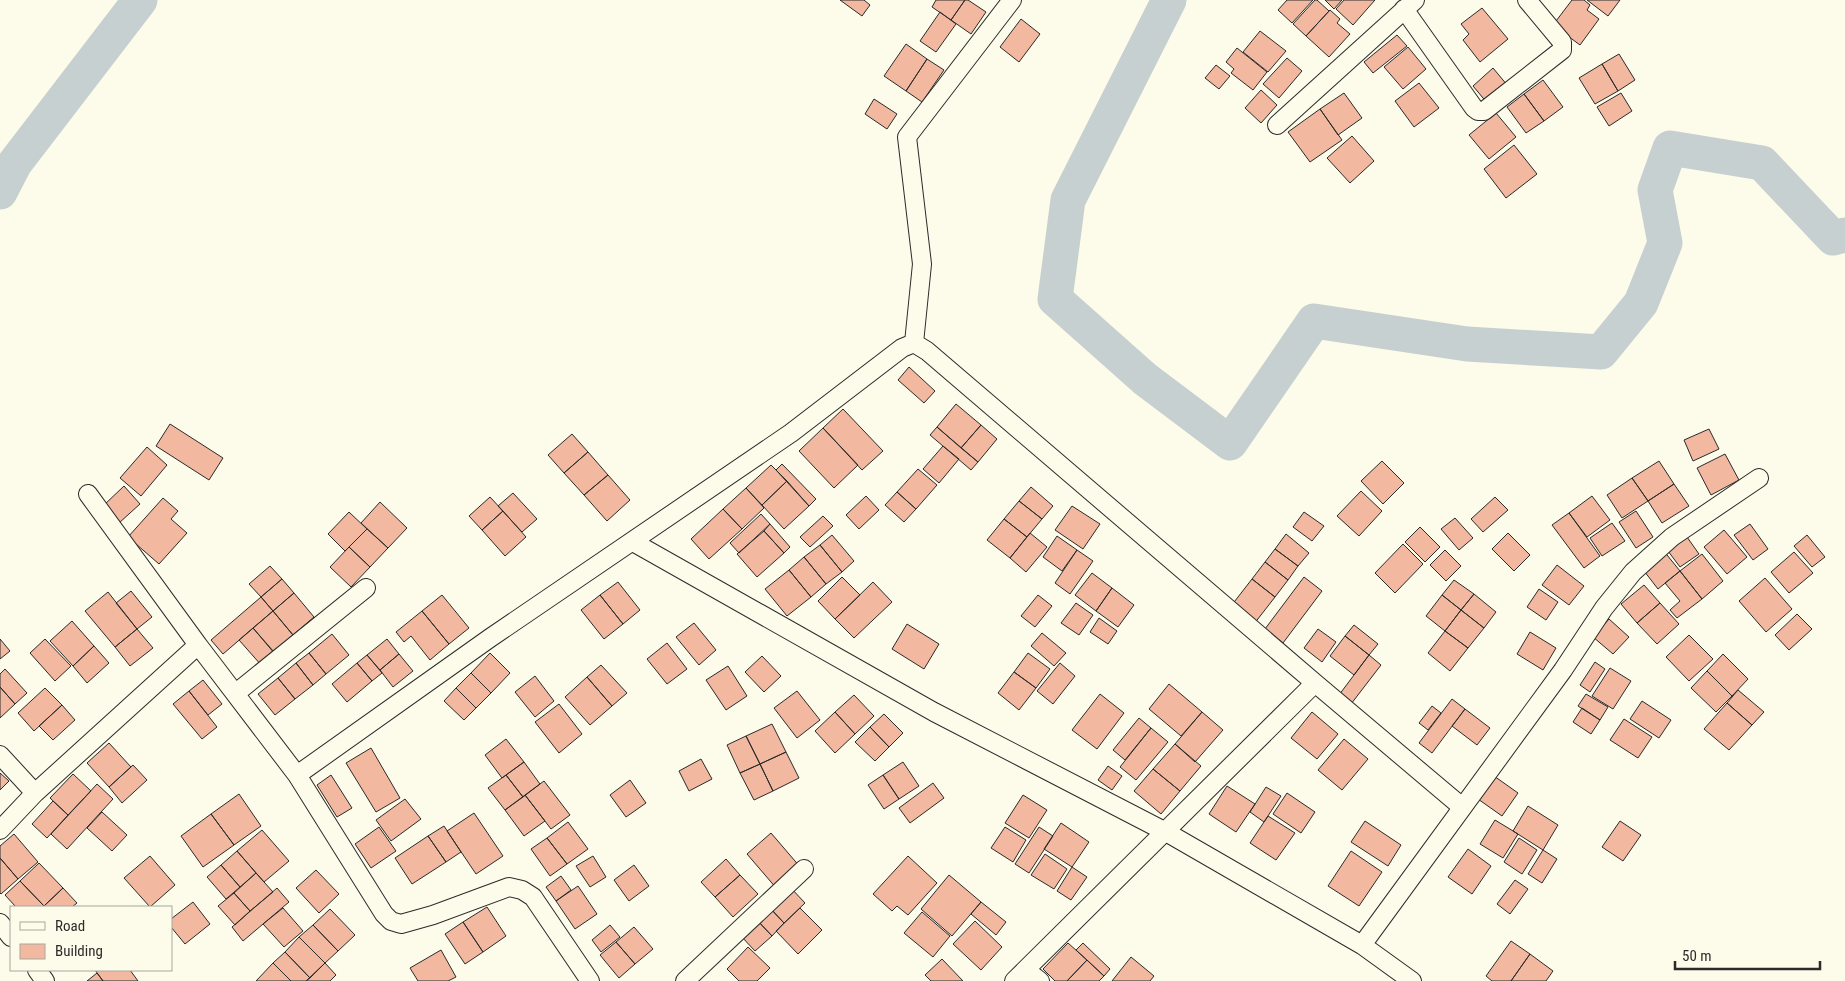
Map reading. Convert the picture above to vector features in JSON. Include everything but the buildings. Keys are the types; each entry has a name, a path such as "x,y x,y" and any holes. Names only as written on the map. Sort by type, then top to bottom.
{"street":[{"path":"914,343 922,264 907,137 1012,0"},
{"path":"1276,125 1410,5 1474,108 1478,111 1484,111 1562,50 1562,42 1528,0"},
{"path":"297,775 490,638 791,433 902,348 914,343"},
{"path":"914,343 927,351 1315,684 1462,807"},
{"path":"1362,945 1563,670 1604,608 1632,572 1672,537 1760,478"},
{"path":"88,494 198,646 236,693 297,775 384,914 391,921 400,924 433,916 509,887 522,890 533,897 590,981"},
{"path":"633,542 934,712 1166,832 1362,945 1412,981"},
{"path":"236,693 366,588"},
{"path":"0,830 35,793 198,646"},
{"path":"1026,977 1166,832 1315,684"},
{"path":"0,755 35,793"},
{"path":"685,981 804,869"},
{"path":"0,922 10,936"}],"waterway":[{"path":"0,192 15,163 140,0"},
{"path":"1169,0 1068,200 1055,299 1145,379 1230,443 1314,321 1467,344 1601,352 1641,303 1665,243 1655,190 1670,148 1762,163 1833,238 1845,235"}]}
